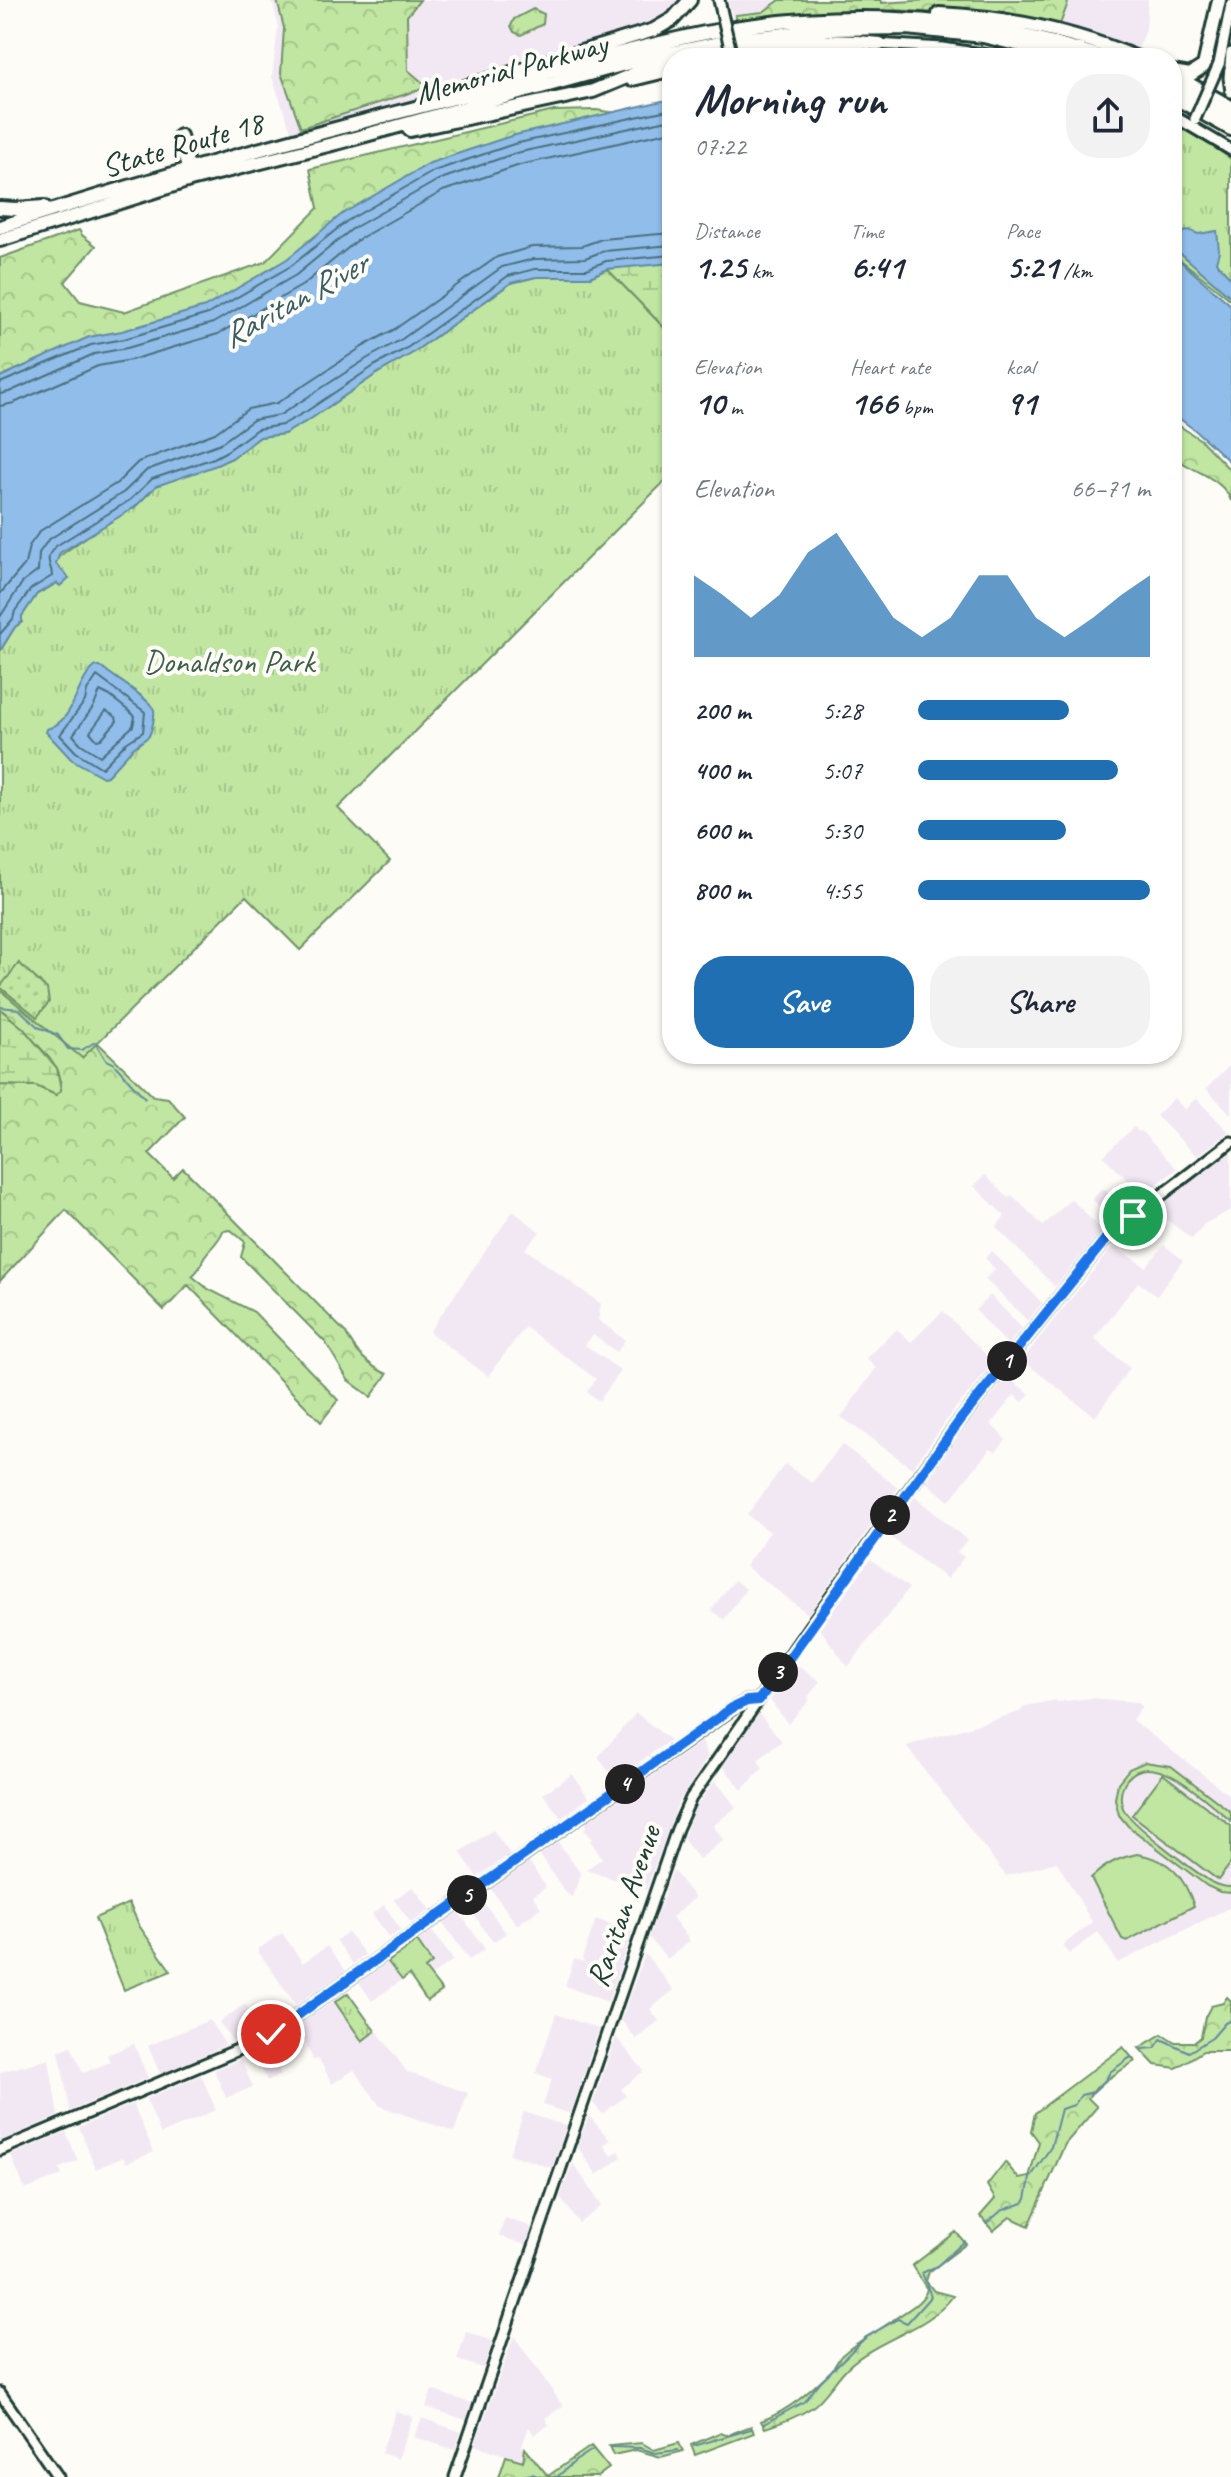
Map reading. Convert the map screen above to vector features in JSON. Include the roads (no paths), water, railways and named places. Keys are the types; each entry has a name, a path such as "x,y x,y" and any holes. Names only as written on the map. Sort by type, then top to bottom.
{"highway":[{"path":"379,118 422,99 654,30 673,19 690,0"},
{"path":"1182,74 1190,75 1204,66 1219,0"},
{"path":"808,19 856,13 976,16 1045,28 1106,48"},
{"name":"Memorial Parkway","path":"379,118 677,39 739,27 808,19 900,18 957,23 1017,33 1070,48"},
{"name":"Memorial Parkway","path":"693,48 782,33 854,28 923,29 998,39 1034,48"},
{"path":"768,48 825,40 880,44"},
{"name":"Memorial Parkway","path":"340,142 662,55"},
{"path":"340,142 484,116 593,91 662,66"},
{"path":"1182,79 1231,107"},
{"path":"1182,91 1231,118"},
{"path":"1182,102 1231,129"},
{"name":"State Route 18","path":"0,227 188,168 379,118"},
{"path":"180,136 188,168"},
{"name":"State Route 18","path":"0,240 156,190 340,142"},
{"path":"0,208 60,207"}],"main road":[{"path":"719,0 731,48"},
{"path":"1194,122 1219,64 1231,5"},
{"path":"880,44 914,48"},
{"path":"1231,53 1231,92"},
{"path":"593,91 662,74"},
{"path":"1182,118 1194,122 1231,150"},
{"name":"Raritan Avenue","path":"455,2477 677,1829 691,1798 961,1419 1109,1235 1231,1142"},
{"path":"0,2150 271,2034 732,1708 747,1701 759,1700"},
{"path":"0,2393 58,2477"}],"water":[{"name":"Raritan River","path":"662,101 662,264 607,269 590,277 536,277 511,283 411,354 312,418 284,434 260,437 217,465 156,486 135,507 60,553 56,564 69,578 60,586 57,583 37,594 22,616 22,622 15,627 0,651 0,377 89,337 122,331 205,307 287,259 342,214 430,163 511,136"},
{"path":"1189,230 1198,234 1217,231 1219,251 1216,262 1231,278 1231,297 1182,255 1182,233"},
{"path":"1182,263 1231,305 1231,463 1182,420"},
{"path":"96,666 140,695 154,710 149,736 103,777 71,759 46,732 64,718 83,681"}],"waterway":[{"path":"0,1007 19,1009 38,1027 58,1035 68,1049 82,1050 95,1042 106,1060 113,1063 145,1098"},
{"path":"1142,2049 1155,2048 1161,2039 1189,2052 1212,2038 1231,2020"},
{"path":"986,2224 1001,2211 1026,2199 1030,2178 1051,2147 1061,2109 1074,2105 1081,2095 1093,2092 1110,2072 1131,2057"},
{"path":"764,2424 805,2401 866,2337 898,2319 907,2323 931,2296 922,2273 937,2266 965,2241"},
{"path":"694,2446 751,2429"},
{"path":"611,2447 640,2448 655,2453 678,2450"},
{"path":"557,2477 592,2450"},
{"path":"516,2477 532,2474 541,2477"}],"park label":[{"name":"Donaldson Park","path":"229,661"}]}
